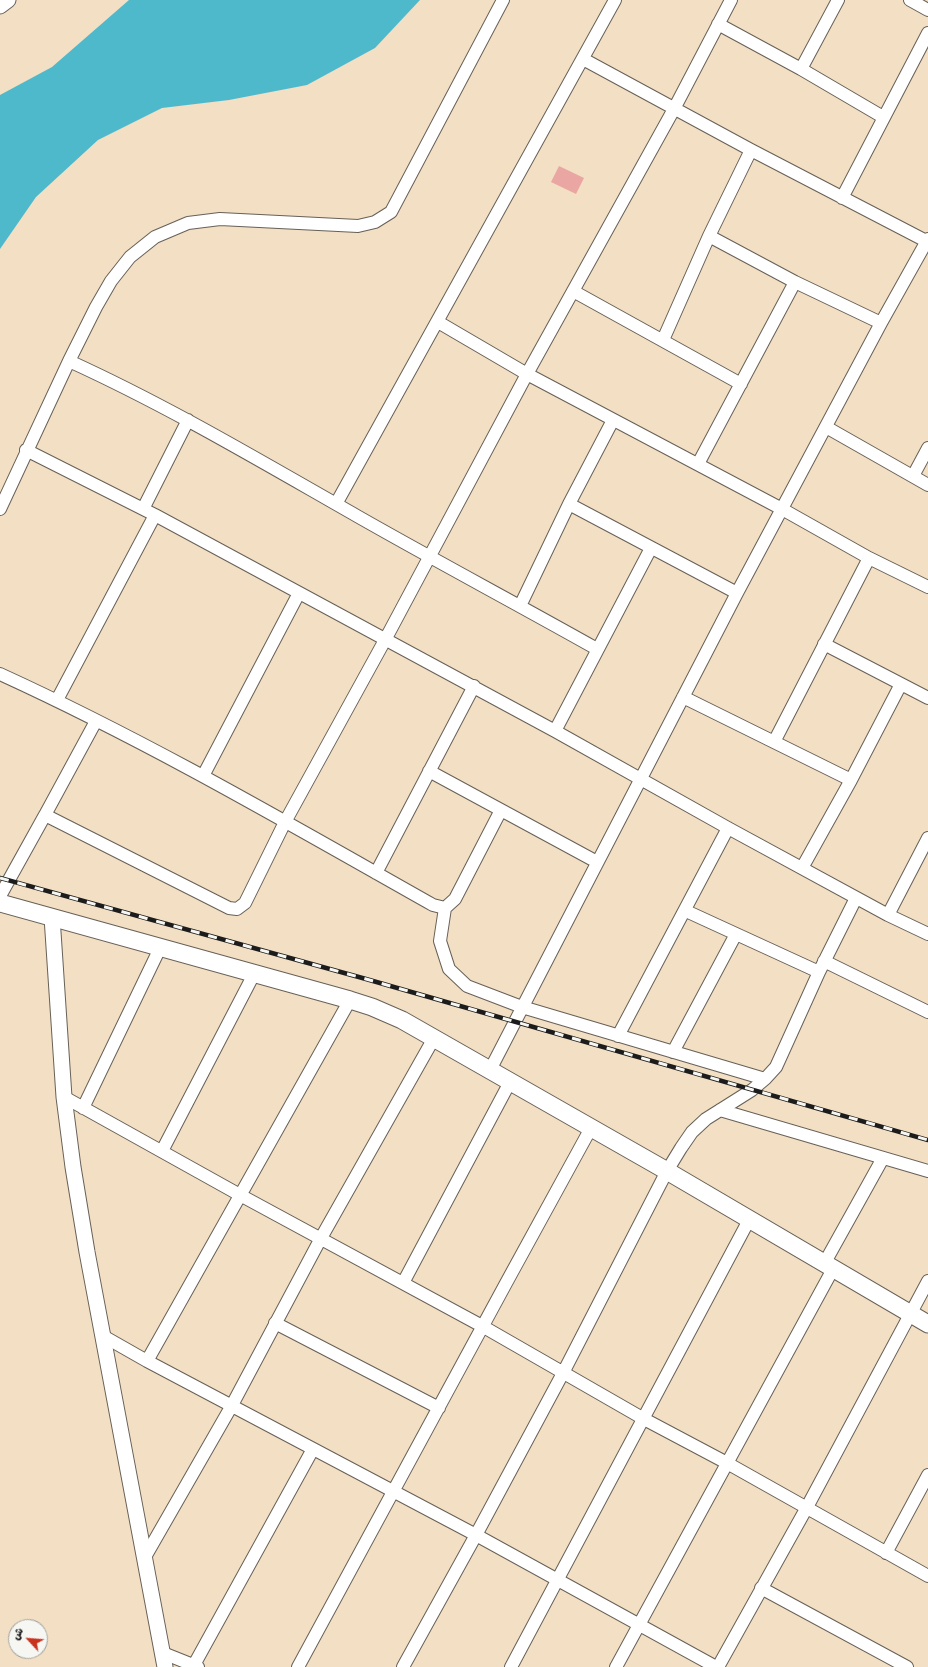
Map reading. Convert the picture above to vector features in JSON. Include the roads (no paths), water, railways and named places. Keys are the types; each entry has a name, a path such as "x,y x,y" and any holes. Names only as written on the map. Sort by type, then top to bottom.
{"main road":[{"path":"0,902 350,1000 372,1007 402,1020 667,1171 928,1324"}],"street":[{"path":"0,6 8,0"},
{"path":"0,509 26,450 96,307 111,281 130,257 155,237 188,223 220,219 358,226 375,222 391,212 503,0"},
{"path":"336,504 615,0"},
{"path":"45,815 229,908 237,909 245,903 284,822 385,640 527,374 674,109 731,0"},
{"path":"801,69 838,0"},
{"path":"910,0 928,10"},
{"path":"718,24 801,69 883,117"},
{"path":"842,198 928,33"},
{"path":"490,1070 737,593 880,323 928,241 751,150 583,59"},
{"path":"664,340 709,236 751,150"},
{"path":"709,236 795,282 880,323"},
{"path":"698,464 795,282"},
{"path":"573,291 664,340 741,384"},
{"path":"438,322 527,374 782,509 869,558 928,587"},
{"path":"69,361 110,379 188,420 429,557 598,649"},
{"path":"143,509 188,420"},
{"path":"520,606 613,420"},
{"path":"826,427 928,485"},
{"path":"913,476 928,448"},
{"path":"26,450 155,515 385,640 474,686 856,898 928,934"},
{"path":"570,504 650,548 737,593"},
{"path":"57,700 155,515"},
{"path":"555,731 650,548"},
{"path":"774,742 869,558"},
{"path":"203,776 299,593"},
{"path":"824,644 928,698"},
{"path":"0,674 57,700 203,776 434,905 446,908"},
{"path":"802,868 851,780 901,684"},
{"path":"376,873 474,686"},
{"path":"683,697 851,780"},
{"path":"0,896 96,721"},
{"path":"429,771 597,862"},
{"path":"501,810 455,899 446,908 440,941 449,969 467,986 522,1007 765,1079"},
{"path":"618,1036 686,910 728,828"},
{"path":"888,915 928,838"},
{"path":"403,1667 563,1373 667,1171 692,1132 706,1119 752,1090 776,1067 824,961 856,898"},
{"path":"686,910 819,972"},
{"path":"52,917 64,1097 87,1252 164,1660 196,1666 313,1448"},
{"path":"672,1052 736,934"},
{"path":"83,1108 160,948"},
{"path":"824,961 928,1012"},
{"path":"162,1151 254,974"},
{"path":"147,1361 350,1000"},
{"path":"145,1557 232,1407 321,1238 434,1038"},
{"path":"403,1283 510,1082"},
{"path":"64,1097 240,1195 482,1326 644,1419 727,1463 928,1576"},
{"path":"720,1110 928,1171"},
{"path":"298,1667 482,1326 591,1128"},
{"path":"616,1667 727,1463 883,1158"},
{"path":"510,1667 558,1580 749,1220"},
{"path":"103,1336 232,1407 313,1448 476,1535 717,1667 806,1508 928,1281"},
{"path":"275,1324 439,1408"},
{"path":"886,1553 928,1475"},
{"path":"761,1588 907,1667"}],"water":[{"path":"129,0 420,0 375,48 307,85 229,100 162,108 98,140 36,197 0,249 0,95 52,67"}],"railway":[{"path":"0,878 366,979 928,1140"}]}
